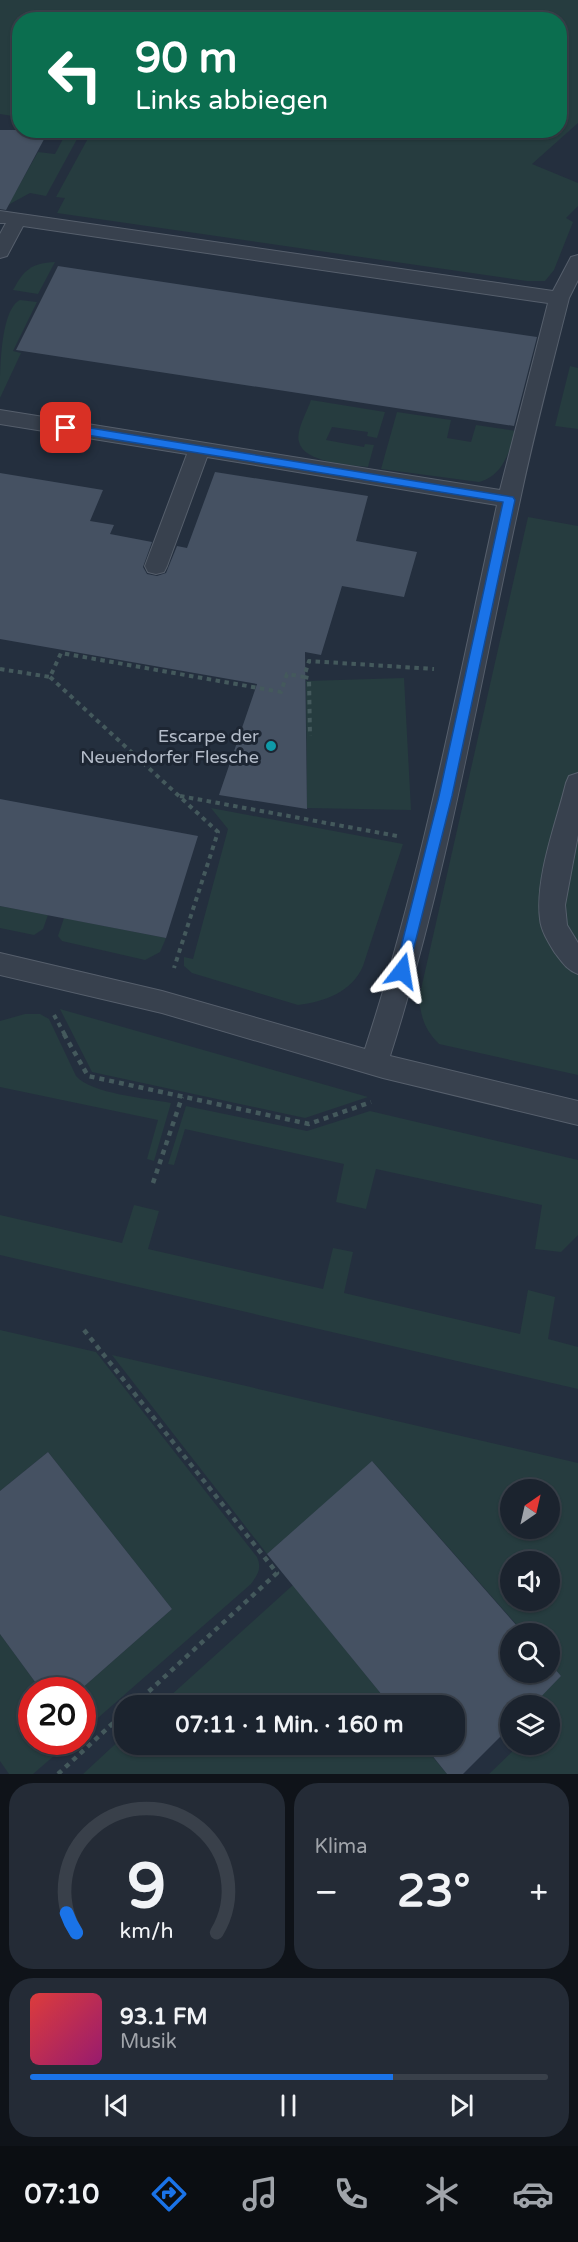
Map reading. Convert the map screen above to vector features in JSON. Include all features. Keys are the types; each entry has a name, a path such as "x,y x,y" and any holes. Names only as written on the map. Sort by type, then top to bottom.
{"lane":[{"path":"0,252 9,218 559,298"},
{"path":"379,1064 434,843 509,500 559,298 578,261"},
{"path":"0,417 509,500"},
{"path":"156,566 199,450"},
{"path":"578,783 556,885 553,920 561,939 578,963"},
{"path":"0,964 162,1002 379,1064 578,1113"}],"path":[{"path":"50,677 62,653 281,692 286,674 309,678 310,736"},
{"path":"304,677 309,661 471,672"},
{"path":"0,669 50,677 218,832 162,1002"},
{"path":"179,796 434,843"},
{"path":"66,979 52,1012 88,1076 309,1124 372,1102 379,1064"},
{"path":"153,1183 182,1097"},
{"path":"84,1330 278,1573 145,1695"},
{"path":"58,1774 114,1722"}],"green space":[{"path":"0,0 578,0 578,123 567,133 567,12 12,12 12,116 0,114"},
{"path":"63,138 77,139 46,196 30,193 8,205 0,189 16,191 38,152 55,154"},
{"path":"88,138 561,138 532,164 578,183 578,206 566,218 573,222 554,270 545,281 527,281 57,213 65,198 56,197"},
{"path":"55,262 38,294 13,290 29,269 40,264"},
{"path":"20,300 37,302 13,351 21,353 0,398 2,343 8,316 13,306"},
{"path":"570,366 578,368 578,429 555,426"},
{"path":"311,400 385,412 377,438 367,436 368,432 332,427 326,440 364,447 365,444 374,445 368,467 329,462 303,449 298,437"},
{"path":"397,412 451,420 447,438 471,442 476,425 516,431 500,469 479,482 381,469"},
{"path":"528,517 578,526 578,1075 439,1044 424,1023 419,998"},
{"path":"404,678 411,810 307,808 306,681"},
{"path":"211,808 403,844 363,966 352,983 327,998 298,1005 192,973 184,966 184,957 193,959 228,829"},
{"path":"0,906 48,915 43,929 34,935 0,928"},
{"path":"64,918 166,938 160,952 145,960 62,941 58,936"},
{"path":"60,1009 368,1097 305,1118 92,1072"},
{"path":"25,1014 40,1014 49,1019 76,1076 83,1082 106,1091 171,1103 154,1161 147,1159 158,1120 0,1087 0,1021"},
{"path":"186,1106 307,1131 370,1111 578,1160 578,1235 561,1252 535,1249 542,1205 376,1169 366,1209 336,1202 344,1164 185,1129 174,1165 168,1164"},
{"path":"134,1205 159,1211 148,1249 323,1289 333,1248 353,1252 344,1293 520,1334 528,1290 555,1297 548,1339 578,1347 578,1389 0,1255 0,1215 122,1243"},
{"path":"0,1330 96,1352 257,1557 258,1571 251,1584 124,1695 114,1695 114,1704 96,1720 95,1677 172,1609 48,1452 0,1491"},
{"path":"112,1355 578,1463 578,1774 489,1774 509,1755 560,1755 560,1695 542,1695 554,1683 560,1683 560,1623 515,1623 505,1611 560,1611 560,1551 500,1551 500,1606 373,1462 267,1554"},
{"path":"293,1585 382,1695 171,1695"},
{"path":"0,1634 31,1677 18,1677 18,1755 55,1755 33,1774 9,1774 0,1761"},
{"path":"114,1745 114,1755 431,1755 447,1774 83,1774"}],"building":[{"path":"0,130 12,130 12,138 45,138 6,210 0,209"},
{"path":"58,266 537,337 514,426 16,350"},
{"path":"215,472 368,496 356,541 417,552 404,597 342,586 321,655 305,652 307,809 219,795 257,684 0,639 0,473 103,490 90,521 114,525 110,534 152,542 143,567 147,574 157,576 166,573 177,546 187,548"},
{"path":"0,799 198,836 166,938 0,906"},
{"path":"48,1452 172,1609 95,1677 31,1677 0,1634 0,1491"},
{"path":"372,1461 500,1607 500,1611 504,1611 514,1623 500,1623 500,1683 554,1683 543,1695 500,1695 500,1737 463,1774 447,1774 432,1755 465,1755 465,1695 382,1695 267,1554"}],"place":[{"name":"Escarpe der Neuendorfer Flesche","path":"271,746"}],"route":[{"path":"66,428 509,500 446,796 402,971"}]}
